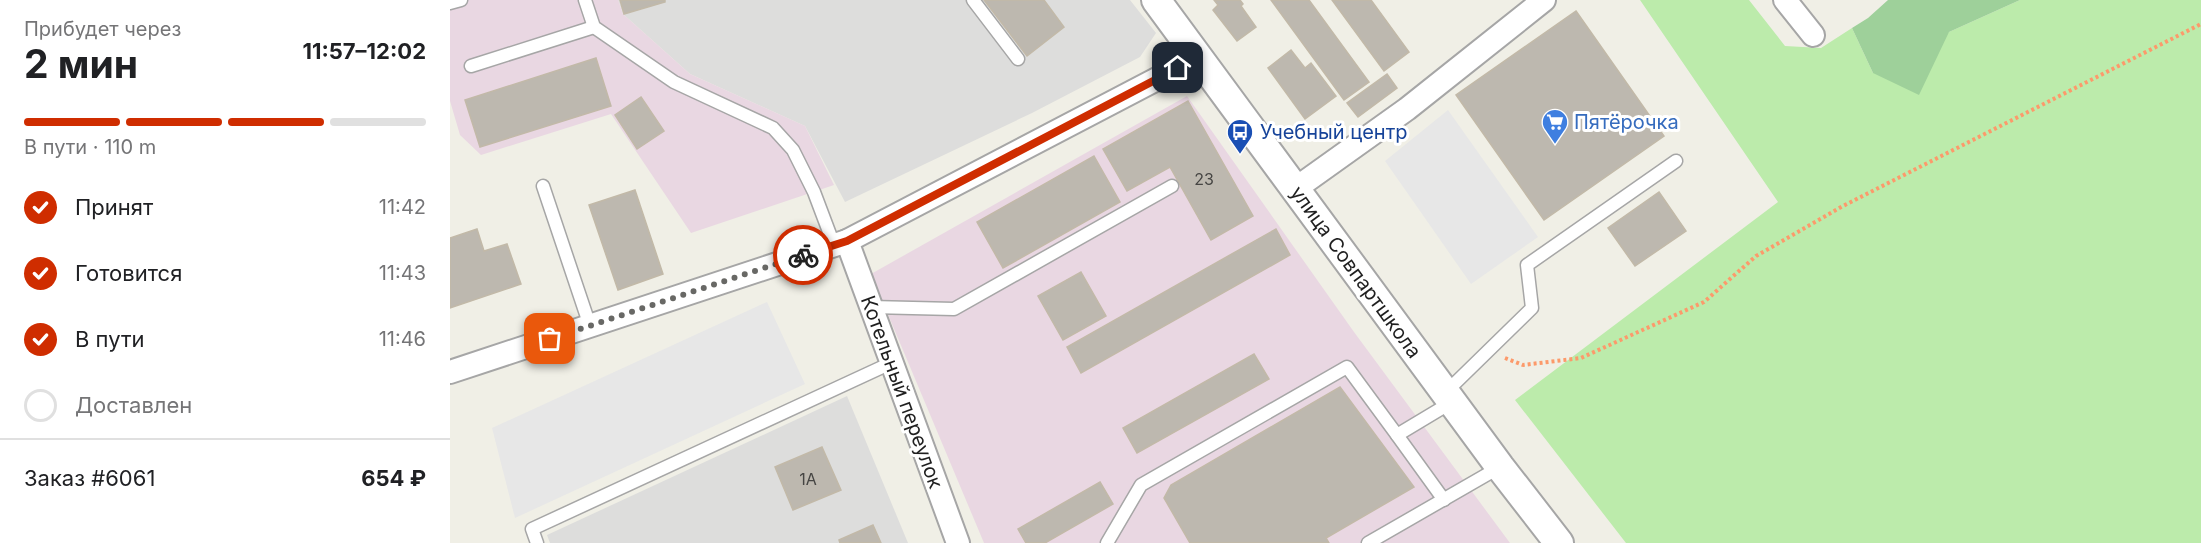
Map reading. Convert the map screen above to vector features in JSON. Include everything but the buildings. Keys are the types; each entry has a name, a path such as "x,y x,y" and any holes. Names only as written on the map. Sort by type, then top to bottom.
{"street":[{"name":"улица Совпартшкола","path":"1156,0 1500,467 1559,543"},
{"path":"1295,189 1407,109 1544,0"},
{"path":"1785,0 1813,35"},
{"path":"450,372 840,243 1199,57"},
{"name":"Котельный переулок","path":"840,243 871,307 958,543"}],"lane":[{"path":"450,3 461,0"},
{"path":"585,0 594,27 674,82 773,128 793,150 840,243"},
{"path":"973,0 1018,59"},
{"path":"471,66 594,27"},
{"path":"1397,435 1449,398 1487,352 1532,308 1527,265 1676,161"},
{"path":"543,186 590,326"},
{"path":"871,307 954,309 1172,186"},
{"path":"537,543 532,529 891,363"},
{"path":"1107,543 1141,485 1347,367 1444,500"},
{"path":"1368,543 1500,467"}],"path":[{"path":"1487,352 1523,365 1581,358 1704,302 1756,256 1842,206 2201,24"}],"shaded area":[{"path":"450,0 618,0 623,14 690,74 805,126 834,185 691,233 611,114 481,155 460,135 450,101"},
{"path":"618,0 1130,0 1156,33 1140,57 1032,113 845,202 805,126 690,74 623,14"},
{"path":"1187,96 1354,332 1510,543 984,543 871,274"},
{"path":"1448,110 1538,237 1471,284 1385,161"},
{"path":"767,302 805,384 515,518 492,428"},
{"path":"847,396 908,543 550,543 547,535"}],"green space":[{"path":"1640,0 1749,0 1785,46 1821,48 1852,28 1873,73 1949,32 2020,0 2201,0 2201,543 1626,543 1515,400 1778,202"},
{"path":"1888,0 2020,0 1949,32 1919,95 1873,73 1852,28 1868,18"}],"way so far":[{"path":"550,339 803,255"}],"place":[{"name":"Пятёрочка","path":"1555,145"},
{"name":"Учебный центр","path":"1240,155"}],"route":[{"path":"803,255 847,241 1178,68"}]}
